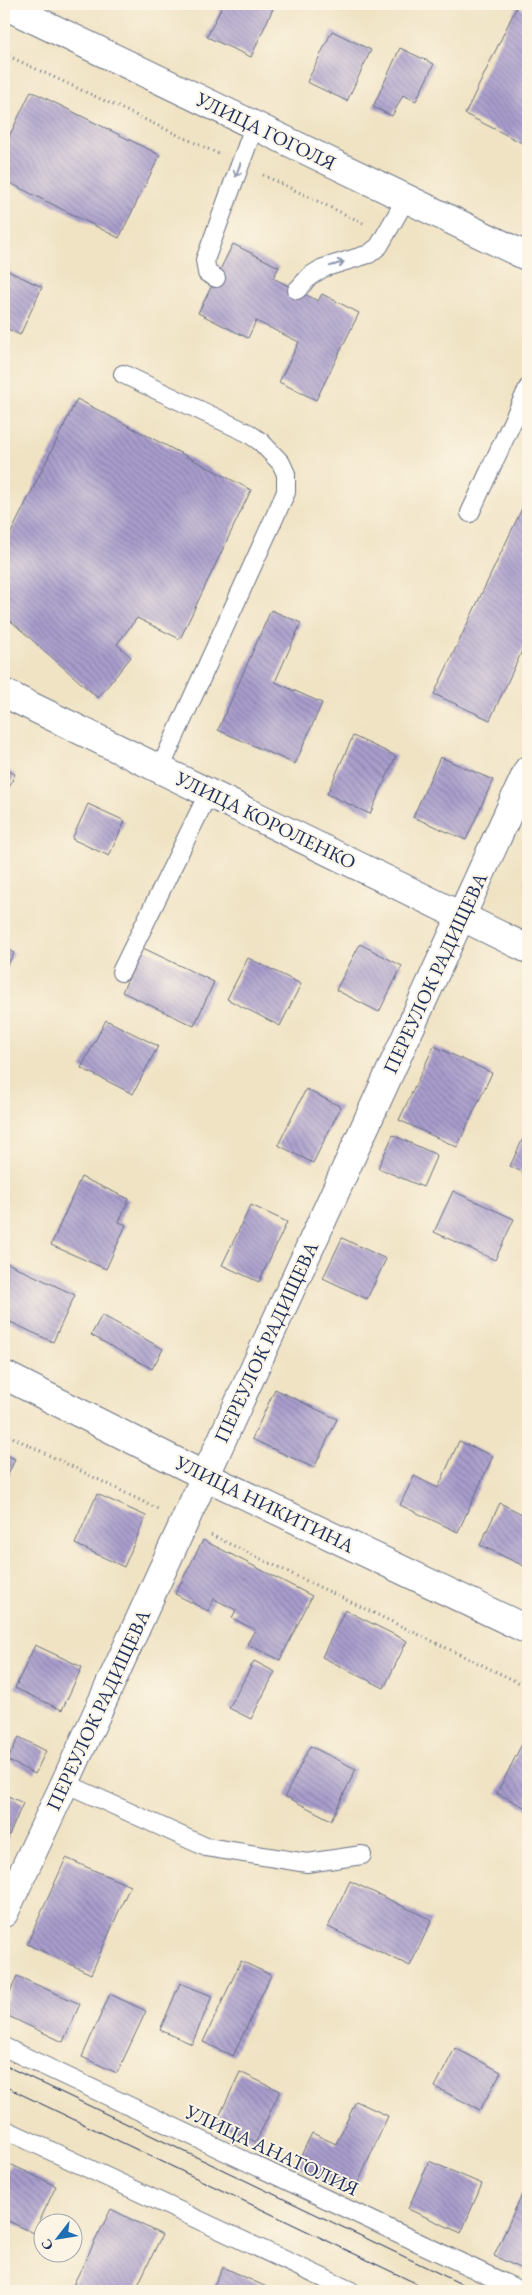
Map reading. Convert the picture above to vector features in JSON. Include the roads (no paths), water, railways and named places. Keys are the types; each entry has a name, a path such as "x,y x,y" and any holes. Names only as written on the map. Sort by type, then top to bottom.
{"street":[{"name":"УЛИЦА ГОГОЛЯ","path":"4,5 255,124 528,257"},
{"name":"УЛИЦА КОРОЛЕНКО","path":"4,693 528,948"},
{"name":"ПЕРЕУЛОК РАДИЩЕВА","path":"4,1913 528,770"},
{"name":"УЛИЦА НИКИТИНА","path":"4,1375 205,1476 528,1630"}],"lane":[{"path":"216,278 207,273 204,260 255,124"},
{"path":"297,290 310,276 323,268 369,254 379,246 406,199"},
{"path":"123,374 248,433 272,452 281,463 286,474 286,492 160,769"},
{"path":"470,513 528,388"},
{"path":"121,972 209,792"},
{"path":"65,1783 206,1847 307,1862 362,1855"},
{"name":"УЛИЦА АНАТОЛИЯ","path":"4,2047 521,2291"},
{"path":"4,2129 351,2291"}],"tram line":[{"path":"4,2065 476,2291"},
{"path":"4,2086 432,2291"}]}
